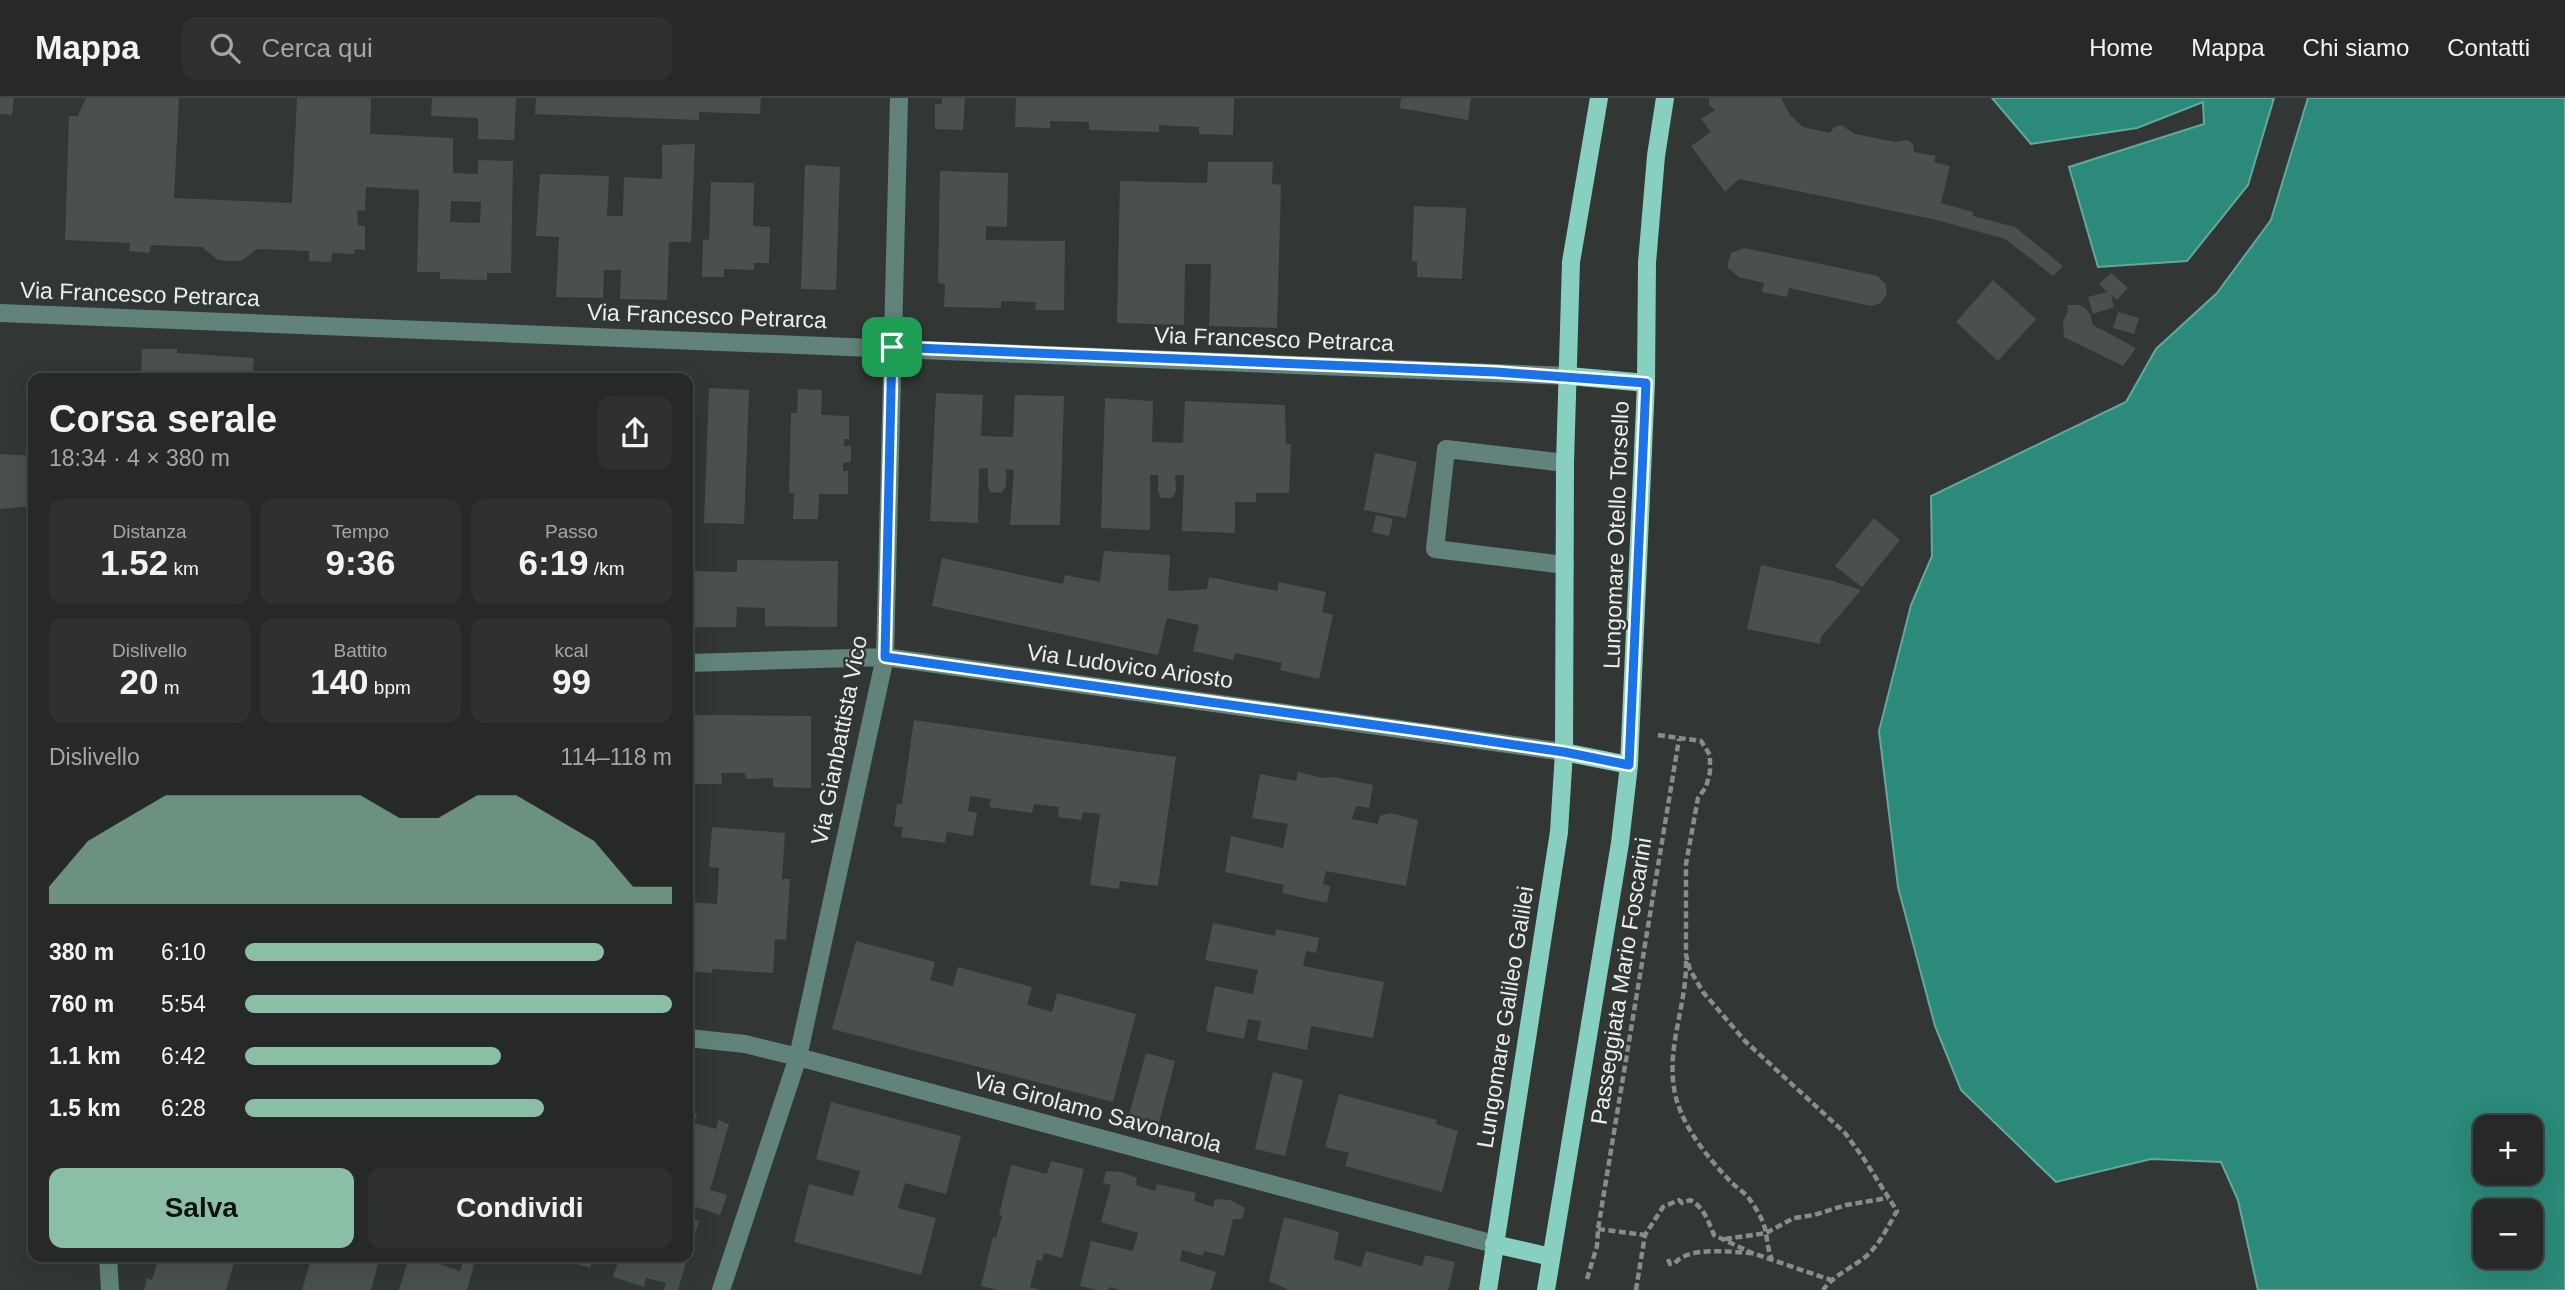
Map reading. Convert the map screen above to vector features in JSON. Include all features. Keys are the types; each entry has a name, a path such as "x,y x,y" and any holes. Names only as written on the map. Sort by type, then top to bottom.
{"main road":[{"name":"Lungomare Otello Torsello","path":"1564,752 1565,463 1571,262 1599,98"},
{"name":"Lungomare Otello Torsello","path":"1629,765 1646,383 1647,262 1656,156 1665,98"},
{"path":"1569,376 1646,383"},
{"path":"1546,1290 1620,843 1629,765 1564,752"},
{"name":"Lungomare Galileo Galilei","path":"1488,1290 1559,832 1564,752"},
{"path":"1494,1244 1551,1257"}],"street":[{"name":"Via Gianbattista Vico","path":"721,1290 798,1057 885,657 899,98"},
{"name":"Via Francesco Petrarca","path":"0,313 1569,376"},
{"path":"1565,463 1446,449 1435,549 1565,565"},
{"name":"Via Ludovico Ariosto","path":"693,663 885,657 1564,752"},
{"name":"Via Girolamo Savonarola","path":"693,1039 745,1044 798,1057 1494,1244"},
{"path":"108,1262 110,1290"}],"path":[{"path":"1631,733 1701,741 1710,755 1710,772 1706,787 1698,798 1686,864 1687,984 1672,1069 1674,1091 1702,1151 1732,1184 1746,1195 1766,1233 1766,1246 1772,1260"},
{"name":"Passeggiata Mario Foscarini","path":"1587,1279 1597,1246 1679,739"},
{"path":"1686,955 1690,970 1703,992 1745,1041 1845,1133 1897,1211 1877,1246 1831,1280 1823,1290"},
{"path":"1725,1239 1766,1233 1794,1218 1888,1198"},
{"path":"1636,1290 1645,1235 1663,1207 1679,1200 1682,1203 1690,1200 1698,1204 1714,1235 1752,1253 1831,1280"},
{"path":"1598,1229 1645,1235"},
{"path":"1668,1259 1670,1264 1675,1263 1680,1257 1710,1250 1752,1253"}],"shaded area":[{"path":"1992,98 2274,98 2248,185 2187,261 2098,267 2069,167 2204,124 2203,102 2137,128 2031,144"},
{"path":"2308,98 2565,98 2565,1290 2258,1290 2238,1200 2221,1162 2151,1159 2056,1182 1961,1090 1935,1026 1898,887 1879,731 1911,605 1932,556 1931,496 2126,402 2156,349 2217,293 2271,220"}],"building":[{"path":"0,98 14,98 12,115 0,114"},
{"path":"86,98 179,98 174,198 292,203 297,98 371,98 370,134 453,138 453,173 478,174 478,160 513,161 511,273 487,273 487,280 440,279 440,272 417,272 419,190 366,187 365,211 357,210 358,225 365,226 365,250 355,249 354,254 332,253 331,262 309,261 309,251 257,249 241,261 230,261 218,260 202,247 151,245 149,253 129,251 130,243 65,240 69,116 78,116","holes":["451,201 481,202 480,223 450,222"]},
{"path":"432,98 516,98 514,140 478,139 478,118 431,116"},
{"path":"536,98 761,98 760,114 699,112 699,120 535,114"},
{"path":"942,98 965,98 963,130 935,129 935,104 942,104"},
{"path":"1016,98 1234,98 1233,135 1199,134 1199,127 1159,125 1159,132 1089,130 1089,122 1050,121 1050,128 1015,127"},
{"path":"1401,98 1471,98 1468,120 1400,108"},
{"path":"1709,98 1781,98 1790,115 1803,127 1830,133 1834,127 1841,125 1855,134 1895,142 1908,140 1913,144 1914,152 1936,156 1934,162 1950,166 1941,203 1973,212 1973,216 2015,227 2063,266 2053,276 2005,239 1937,220 1739,179 1725,192 1691,146 1711,132 1701,119 1715,110 1709,105"},
{"path":"695,144 691,242 669,242 667,300 620,299 621,270 604,270 603,298 556,297 559,237 536,236 540,174 609,176 607,216 623,216 624,177 662,179 662,145"},
{"path":"1208,162 1273,162 1272,184 1281,185 1277,328 1209,326 1211,264 1185,264 1184,325 1117,323 1120,181 1207,183"},
{"path":"805,165 840,167 836,290 801,289"},
{"path":"940,171 1008,173 1007,227 986,226 986,240 1065,241 1064,310 1035,310 1036,302 1001,301 1001,308 944,307 945,284 938,283"},
{"path":"711,182 754,183 753,226 770,227 769,263 754,263 754,270 724,269 724,277 702,277 703,239 709,240"},
{"path":"1414,206 1466,208 1462,279 1417,277 1417,262 1412,261"},
{"path":"1744,248 1878,276 1886,285 1887,294 1881,303 1871,306 1789,288 1787,297 1762,292 1764,283 1739,277 1728,268 1731,253"},
{"path":"2111,273 2128,288 2117,300 2111,295 2114,307 2093,314 2088,297 2107,292 2099,284"},
{"path":"1993,280 2036,319 1998,361 1956,322"},
{"path":"2067,305 2085,308 2093,325 2136,348 2123,366 2064,337 2063,322 2068,311"},
{"path":"2118,312 2139,318 2134,334 2113,328"},
{"path":"142,349 177,349 177,353 254,358 252,373 141,373"},
{"path":"709,388 749,390 744,524 704,523"},
{"path":"798,389 822,390 821,415 849,416 849,439 844,439 844,446 851,446 851,462 843,463 843,471 848,471 848,494 819,494 818,519 793,519 794,493 789,493 791,413 797,413"},
{"path":"936,393 983,395 981,436 1013,437 1015,395 1064,396 1060,525 1010,525 1014,470 1006,469 1006,486 1001,493 990,492 988,468 979,469 978,523 930,521"},
{"path":"1105,398 1153,401 1152,442 1183,443 1185,401 1285,405 1286,444 1291,444 1289,493 1256,493 1256,502 1235,502 1235,533 1182,531 1184,475 1175,475 1176,491 1172,498 1161,498 1158,492 1158,475 1150,475 1150,530 1101,528"},
{"path":"1375,453 1417,462 1406,518 1364,510"},
{"path":"0,454 28,456 28,506 0,509"},
{"path":"1376,515 1393,519 1389,536 1372,532"},
{"path":"1874,518 1900,540 1862,587 1835,566"},
{"path":"1104,551 1170,555 1168,590 1172,591 1207,589 1209,577 1277,591 1279,582 1326,592 1322,612 1333,615 1319,679 1280,670 1282,663 1235,653 1233,660 1193,651 1199,625 1167,618 1158,655 932,606 942,558 1063,584 1065,575 1100,582"},
{"path":"737,560 838,561 837,627 765,626 765,608 737,607 736,627 693,627 693,571 737,572"},
{"path":"1761,565 1861,590 1821,637 1820,644 1747,629"},
{"path":"693,715 811,716 811,788 773,787 773,778 746,779 745,773 721,773 722,784 693,784"},
{"path":"914,720 1176,757 1158,886 1120,881 1119,889 1090,885 1100,814 1083,812 1081,820 1058,817 1059,807 1034,804 1032,813 989,807 991,799 970,796 968,811 977,813 973,836 947,832 945,843 901,837 903,827 894,826 897,804 902,804"},
{"path":"1298,772 1373,785 1369,808 1356,806 1352,819 1378,824 1380,816 1390,813 1418,820 1406,886 1326,871 1323,884 1330,886 1327,903 1282,893 1284,885 1225,872 1231,836 1283,848 1288,824 1252,818 1260,774 1296,781"},
{"path":"712,827 785,833 782,879 790,879 786,940 775,939 773,973 712,969 712,973 693,971 693,902 717,904 719,868 709,867"},
{"path":"1213,923 1275,936 1276,929 1319,938 1316,953 1306,951 1303,966 1384,982 1373,1038 1311,1026 1307,1050 1257,1040 1261,1021 1248,1019 1244,1039 1206,1031 1215,986 1253,994 1258,970 1205,960"},
{"path":"856,941 935,962 930,980 953,986 958,967 1032,987 1027,1005 1052,1012 1057,993 1136,1014 1113,1102 832,1029"},
{"path":"1146,1053 1175,1061 1159,1123 1129,1115"},
{"path":"1273,1072 1303,1080 1285,1156 1255,1149"},
{"path":"1339,1094 1437,1120 1436,1124 1458,1131 1442,1192 1345,1166 1349,1153 1325,1147"},
{"path":"831,1102 961,1136 946,1194 905,1183 898,1208 936,1218 921,1275 794,1242 809,1184 853,1196 860,1171 816,1159"},
{"path":"693,1113 697,1114 694,1123 716,1129 718,1120 729,1124 710,1190 727,1195 720,1215 696,1207 693,1219"},
{"path":"1051,1161 1084,1169 1062,1258 1044,1253 1042,1261 1037,1260 1030,1287 1040,1290 998,1290 981,1286 993,1237 996,1238 1002,1216 999,1215 1011,1165 1047,1174"},
{"path":"1106,1171 1122,1172 1137,1178 1136,1185 1155,1191 1157,1184 1196,1193 1194,1201 1213,1207 1215,1199 1230,1200 1245,1208 1242,1219 1233,1219 1224,1256 1204,1251 1203,1256 1182,1250 1180,1261 1216,1272 1211,1290 1121,1290 1109,1287 1108,1290 1097,1290 1080,1286 1091,1241 1133,1251 1138,1233 1101,1222 1111,1185 1103,1183"},
{"path":"1284,1217 1339,1232 1334,1259 1361,1267 1366,1251 1422,1266 1425,1255 1455,1262 1448,1290 1289,1290 1269,1281"},
{"path":"693,1219 699,1221 693,1240"},
{"path":"157,1262 234,1262 226,1290 144,1290 147,1278 152,1280"},
{"path":"310,1262 378,1262 371,1290 302,1290"},
{"path":"407,1262 440,1262 460,1271 463,1262 474,1265 467,1290 399,1290"},
{"path":"569,1262 592,1262 590,1268"},
{"path":"618,1262 686,1262 678,1290 664,1290 666,1283 646,1278 644,1287 613,1277"}],"route":[{"path":"892,347 1496,372 1646,383 1629,765 1564,752 885,657 892,347"}]}
